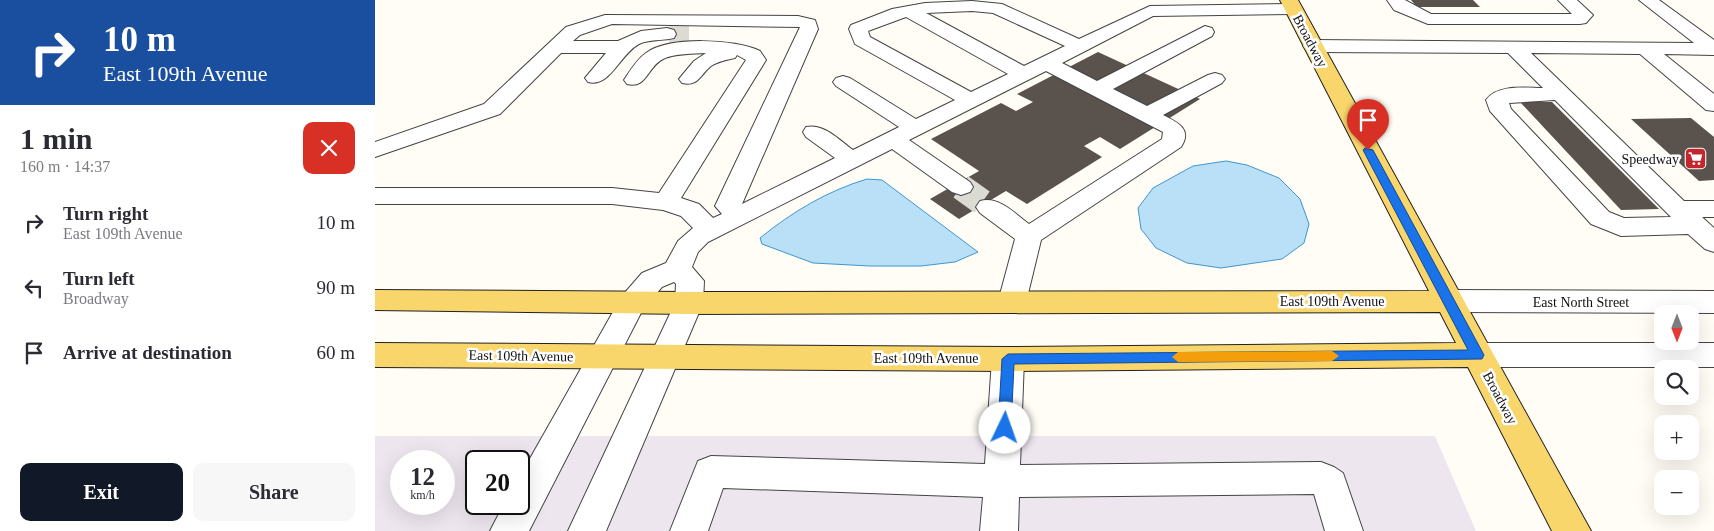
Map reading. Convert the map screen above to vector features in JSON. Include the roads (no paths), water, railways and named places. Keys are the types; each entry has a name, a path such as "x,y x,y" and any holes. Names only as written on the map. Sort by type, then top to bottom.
{"main road":[{"name":"Broadway","path":"1291,4 1448,301 1573,531"},
{"name":"East 109th Avenue","path":"375,300 632,303 1448,301"},
{"name":"East 109th Avenue","path":"375,355 1008,359 1477,355"}],"street":[{"path":"1396,0 1400,6 1429,19 1579,19 1585,15 1567,0"},
{"path":"1648,0 1713,48"},
{"path":"509,531 632,303 652,280 677,269 687,247 699,236 739,214 1150,11 1291,4"},
{"path":"971,100 862,40 858,29 891,14 972,6 996,8 1080,46"},
{"path":"908,11 1024,74"},
{"path":"375,150 492,109 573,31 611,19 799,21 809,24 809,29 728,206 739,214"},
{"path":"1493,19 1560,94 1702,235"},
{"path":"1098,90 1205,32"},
{"path":"595,78 621,47 634,37 669,34"},
{"path":"698,34 806,35"},
{"path":"1313,46 1713,48"},
{"path":"557,47 621,47"},
{"path":"1643,47 1714,106"},
{"path":"634,80 655,56 678,49 743,50 753,55 755,60 666,202"},
{"path":"689,79 697,66 707,59 743,50"},
{"path":"1012,302 1029,236 1173,142 1174,129 1047,63"},
{"path":"1147,115 1215,79"},
{"path":"843,82 916,128"},
{"path":"1560,94 1510,95 1497,100 1501,111 1601,218 1621,227 1702,235"},
{"path":"814,132 851,160"},
{"path":"893,139 961,187"},
{"path":"375,196 613,196 666,202 690,210 709,230"},
{"path":"989,207 1029,236"},
{"path":"1702,235 1714,209"},
{"path":"587,531 689,303 690,281 677,269"},
{"name":"East North Street","path":"1448,301 1714,302"},
{"path":"1477,355 1714,355"},
{"path":"999,531 1008,359"},
{"path":"689,531 711,472 1002,481 1321,478 1331,486 1344,531"}],"water":[{"path":"1226,161 1247,165 1279,178 1300,199 1309,224 1304,243 1282,259 1221,268 1187,263 1156,248 1141,229 1138,208 1153,188 1193,166"},
{"path":"867,179 882,180 978,252 955,262 921,266 870,266 813,263 762,244 760,238 797,211 824,196"}],"tunnel":[{"path":"669,34 698,34"},
{"path":"961,187 989,207"}],"place":[{"name":"Speedway","path":"1695,159"}]}
